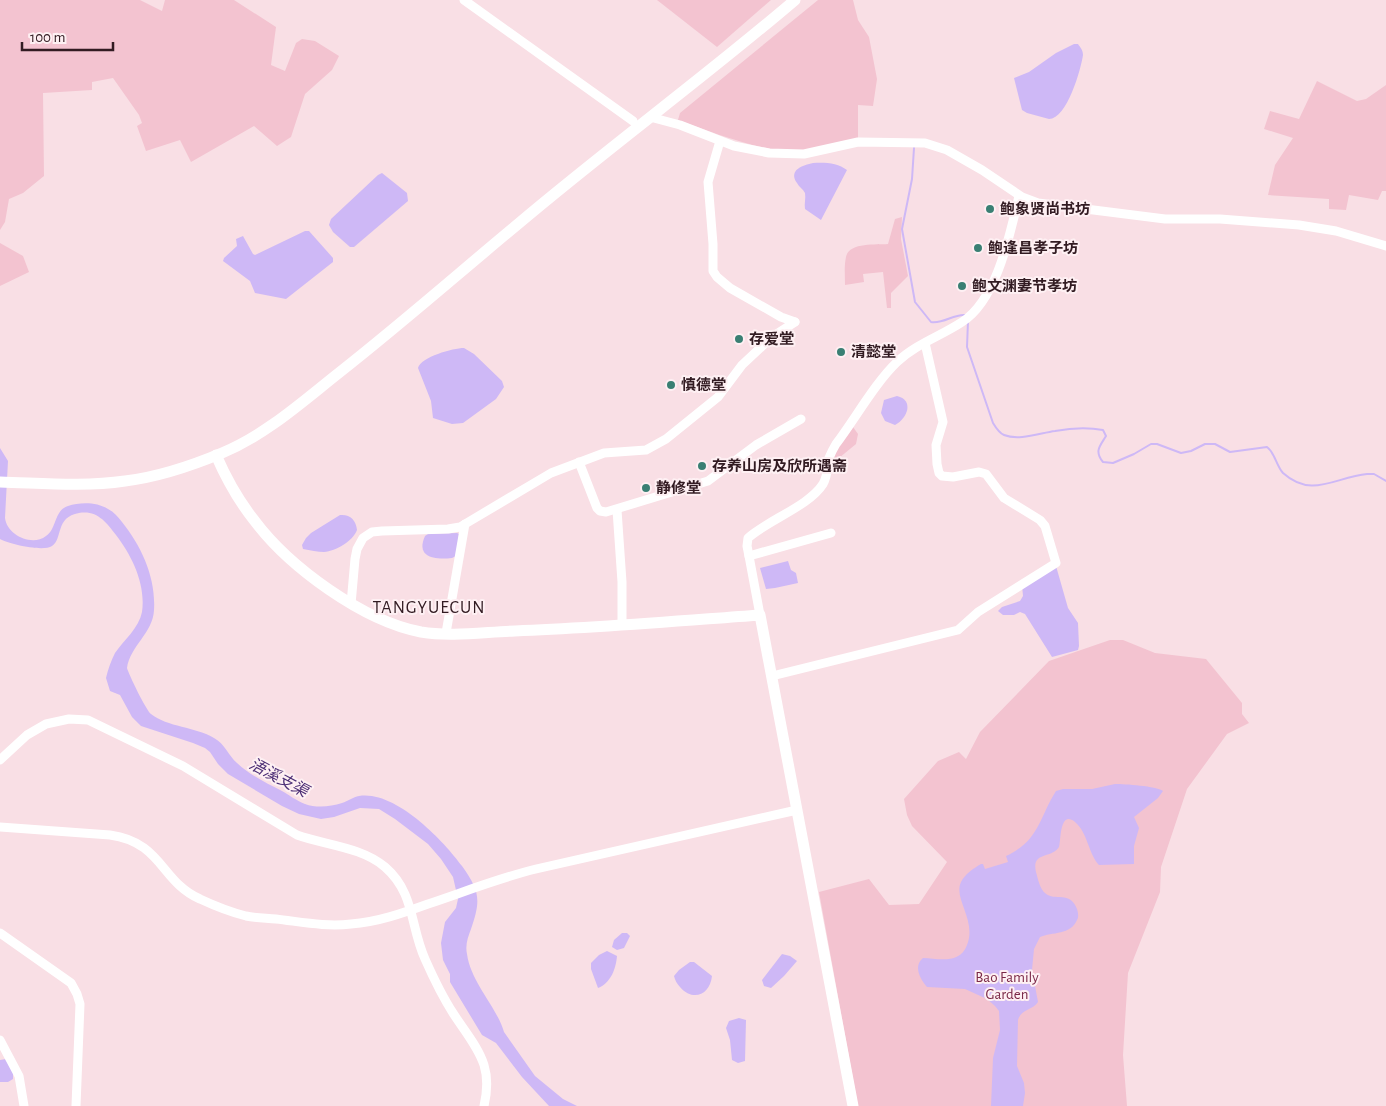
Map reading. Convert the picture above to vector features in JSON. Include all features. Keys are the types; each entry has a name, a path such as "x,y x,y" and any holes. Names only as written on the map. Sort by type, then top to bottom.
{"main road":[{"path":"0,482 20,479 99,476 142,471 204,452 249,431 289,404 408,308 513,218 735,42 784,0"},
{"path":"0,475 20,479 85,484 127,481 176,470 253,438 294,410 413,314 518,223 740,47 795,0"},
{"path":"216,455 241,502 266,535 307,572 352,604 370,614 402,627 421,632 446,633 546,630 760,615 853,1106"}],"street":[{"path":"464,0 634,121"},
{"path":"650,117 680,125 720,141 759,151 796,154 821,152 858,142 925,143 947,150 982,170 1020,196 1038,203 1165,219 1220,219 1319,228 1386,246"},
{"path":"352,604 356,554 363,538 370,533 460,527 551,472 598,455 612,452 646,450 666,439 718,397 742,365 772,337 795,322 782,317 730,288 713,272 713,244 708,182 720,141"},
{"path":"760,615 747,546 748,538 758,529 816,493 824,482 830,456 836,444 888,371 904,356 967,319 981,304 1007,250 1020,196"},
{"path":"772,676 958,630 965,626 978,612 1056,563 1046,526 1004,498 986,474 979,472 953,477 942,476 939,473 936,445 943,422 925,343"},
{"path":"579,462 597,508 600,511 606,512 617,510 708,481 756,445 801,419"},
{"path":"617,510 622,582 622,625"},
{"path":"446,633 465,524"},
{"path":"749,556 831,533"},
{"path":"0,760 27,735 46,724 69,719 88,720 183,766 297,835 360,853 374,859 385,867 406,893 412,910 414,928 424,958 450,1009 478,1051 484,1064 487,1087 484,1106"},
{"path":"0,827 110,835 126,838 140,844 151,852 183,888 193,896 248,916 314,925 338,925 375,921 448,898 486,883 536,869 797,810"},
{"path":"0,932 71,983 77,994 80,1004 76,1106"},
{"path":"0,1040 20,1076 24,1106"}],"green space":[{"path":"0,0 140,0 162,11 165,0 234,0 276,27 271,65 285,71 296,43 302,39 315,41 339,56 332,70 305,94 291,137 277,146 254,126 191,162 180,140 146,151 137,126 142,123 139,115 113,78 92,82 92,90 43,93 44,176 23,193 9,199 5,222 0,230"},
{"path":"657,0 771,0 717,47"},
{"path":"818,0 853,0 858,20 869,37 877,79 873,106 858,105 858,138 809,150 777,150 725,137 678,120 680,113"},
{"path":"1317,81 1357,101 1366,99 1386,85 1386,191 1382,191 1378,200 1349,195 1346,210 1329,209 1329,199 1268,195 1275,165 1293,138 1264,129 1270,111 1299,119"},
{"path":"902,217 901,239 908,276 891,293 891,308 887,308 883,272 863,274 864,282 845,285 845,260 848,252 857,247 888,244 895,219"},
{"path":"0,243 23,256 29,272 0,286"},
{"path":"853,427 858,434 856,444 839,458 833,458 837,448"},
{"name":"Bao Family Garden","path":"1110,640 1123,640 1155,653 1206,659 1242,703 1242,714 1249,723 1227,734 1187,789 1161,867 1160,892 1128,973 1123,1055 1127,1106 858,1106 819,892 869,879 889,905 919,904 947,862 912,826 907,815 904,799 938,761 959,752 966,759 980,732 1049,661"}],"shaded area":[{"path":"1074,44 1078,44 1083,55 1072,92 1062,111 1056,117 1049,119 1022,110 1014,78 1029,72 1056,53"},
{"path":"813,163 831,164 847,170 821,220 805,209 805,193 794,175 798,169"},
{"path":"382,173 407,193 408,201 354,247 350,247 333,232 329,225 331,219"},
{"path":"305,231 309,231 333,258 333,262 286,299 255,293 250,281 223,261 237,246 236,239 243,236 255,255"},
{"path":"464,348 474,354 502,381 504,387 496,399 463,423 452,424 433,418 431,401 418,368 420,364 431,357 445,351"},
{"path":"897,396 906,401 907,409 900,422 895,425 885,421 881,413 884,400"},
{"path":"0,448 8,461 5,518 10,530 15,534 27,540 40,539 50,533 63,508 88,503 104,507 117,516 136,542 146,563 153,586 154,610 150,626 132,653 127,668 134,685 151,714 165,722 199,731 214,738 247,771 305,804 328,806 359,796 373,796 388,801 417,819 454,855 472,882 477,896 476,910 466,947 473,975 496,1013 504,1032 535,1076 563,1099 577,1106 549,1106 522,1077 496,1043 482,1035 450,982 450,974 443,960 441,943 445,922 456,908 458,899 453,877 428,844 379,809 360,808 334,817 321,819 299,814 228,774 205,748 141,726 132,717 120,695 110,691 106,678 115,653 135,629 142,612 142,591 132,561 122,543 109,526 91,513 79,513 71,515 66,519 55,543 48,548 26,547 0,539"},
{"path":"340,515 350,517 356,526 355,534 348,542 334,550 324,552 303,549 302,545 311,533"},
{"path":"428,534 459,534 456,556 452,558 434,558 425,553 423,543 425,536"},
{"path":"788,561 791,570 796,573 798,583 766,589 760,568"},
{"path":"1056,566 1068,608 1078,623 1079,646 1078,650 1052,657 1025,614 1020,612 1014,615 1003,615 998,611 1002,607 1020,601 1023,596 1022,585"},
{"path":"1115,784 1147,787 1163,791 1158,798 1134,817 1139,828 1134,846 1134,864 1099,865 1092,855 1083,832 1070,819 1063,823 1059,847 1056,851 1036,861 1036,872 1043,891 1053,897 1070,900 1077,909 1078,917 1074,925 1066,931 1040,937 1034,949 1032,970 1038,1002 1024,1012 1018,1020 1017,1066 1024,1083 1023,1106 991,1106 993,1058 1000,1030 999,1011 987,999 965,989 927,987 920,976 918,965 923,958 949,959 960,955 964,951 969,936 969,927 960,896 961,882 967,874 981,864 983,864 985,869 1008,862 1006,856 1017,850 1032,836 1056,791 1063,789 1092,789"},
{"path":"622,933 627,933 630,936 624,948 617,950 612,947 614,940"},
{"path":"607,951 617,956 615,965 612,975 603,986 598,988 591,969 591,963 599,955"},
{"path":"782,954 790,956 797,961 771,988 764,986 762,980"},
{"path":"690,962 694,962 712,976 708,988 700,994 695,995 685,992 678,985 674,977 679,970"},
{"path":"739,1018 746,1020 745,1061 738,1063 732,1060 730,1040 726,1028 729,1021"},
{"path":"6,1059 13,1070 13,1079 8,1082 0,1082 0,1060"}],"waterway":[{"path":"914,148 912,179 902,229 915,302 931,322 940,322 965,315"},
{"path":"968,321 967,347 993,423 999,432 1004,435 1023,437 1079,428 1103,430 1106,436 1098,452 1103,462 1113,463 1151,444 1157,444 1181,453 1191,451 1205,444 1215,444 1230,452 1267,447 1272,452 1283,473 1304,485 1314,486 1367,474 1374,474 1386,481"}],"place":[{"name":"鲍象贤尚书坊","path":"990,209"},
{"name":"鲍逢昌孝子坊","path":"978,248"},
{"name":"鲍文渊妻节孝坊","path":"962,286"},
{"name":"存爱堂","path":"739,339"},
{"name":"清懿堂","path":"841,352"},
{"name":"慎德堂","path":"671,385"},
{"name":"存养山房及欣所遇斋","path":"702,466"},
{"name":"静修堂","path":"646,488"}],"district":[{"name":"TANGYUECUN","path":"429,607"}],"water label":[{"name":"浯溪支渠","path":"279,777"}]}
